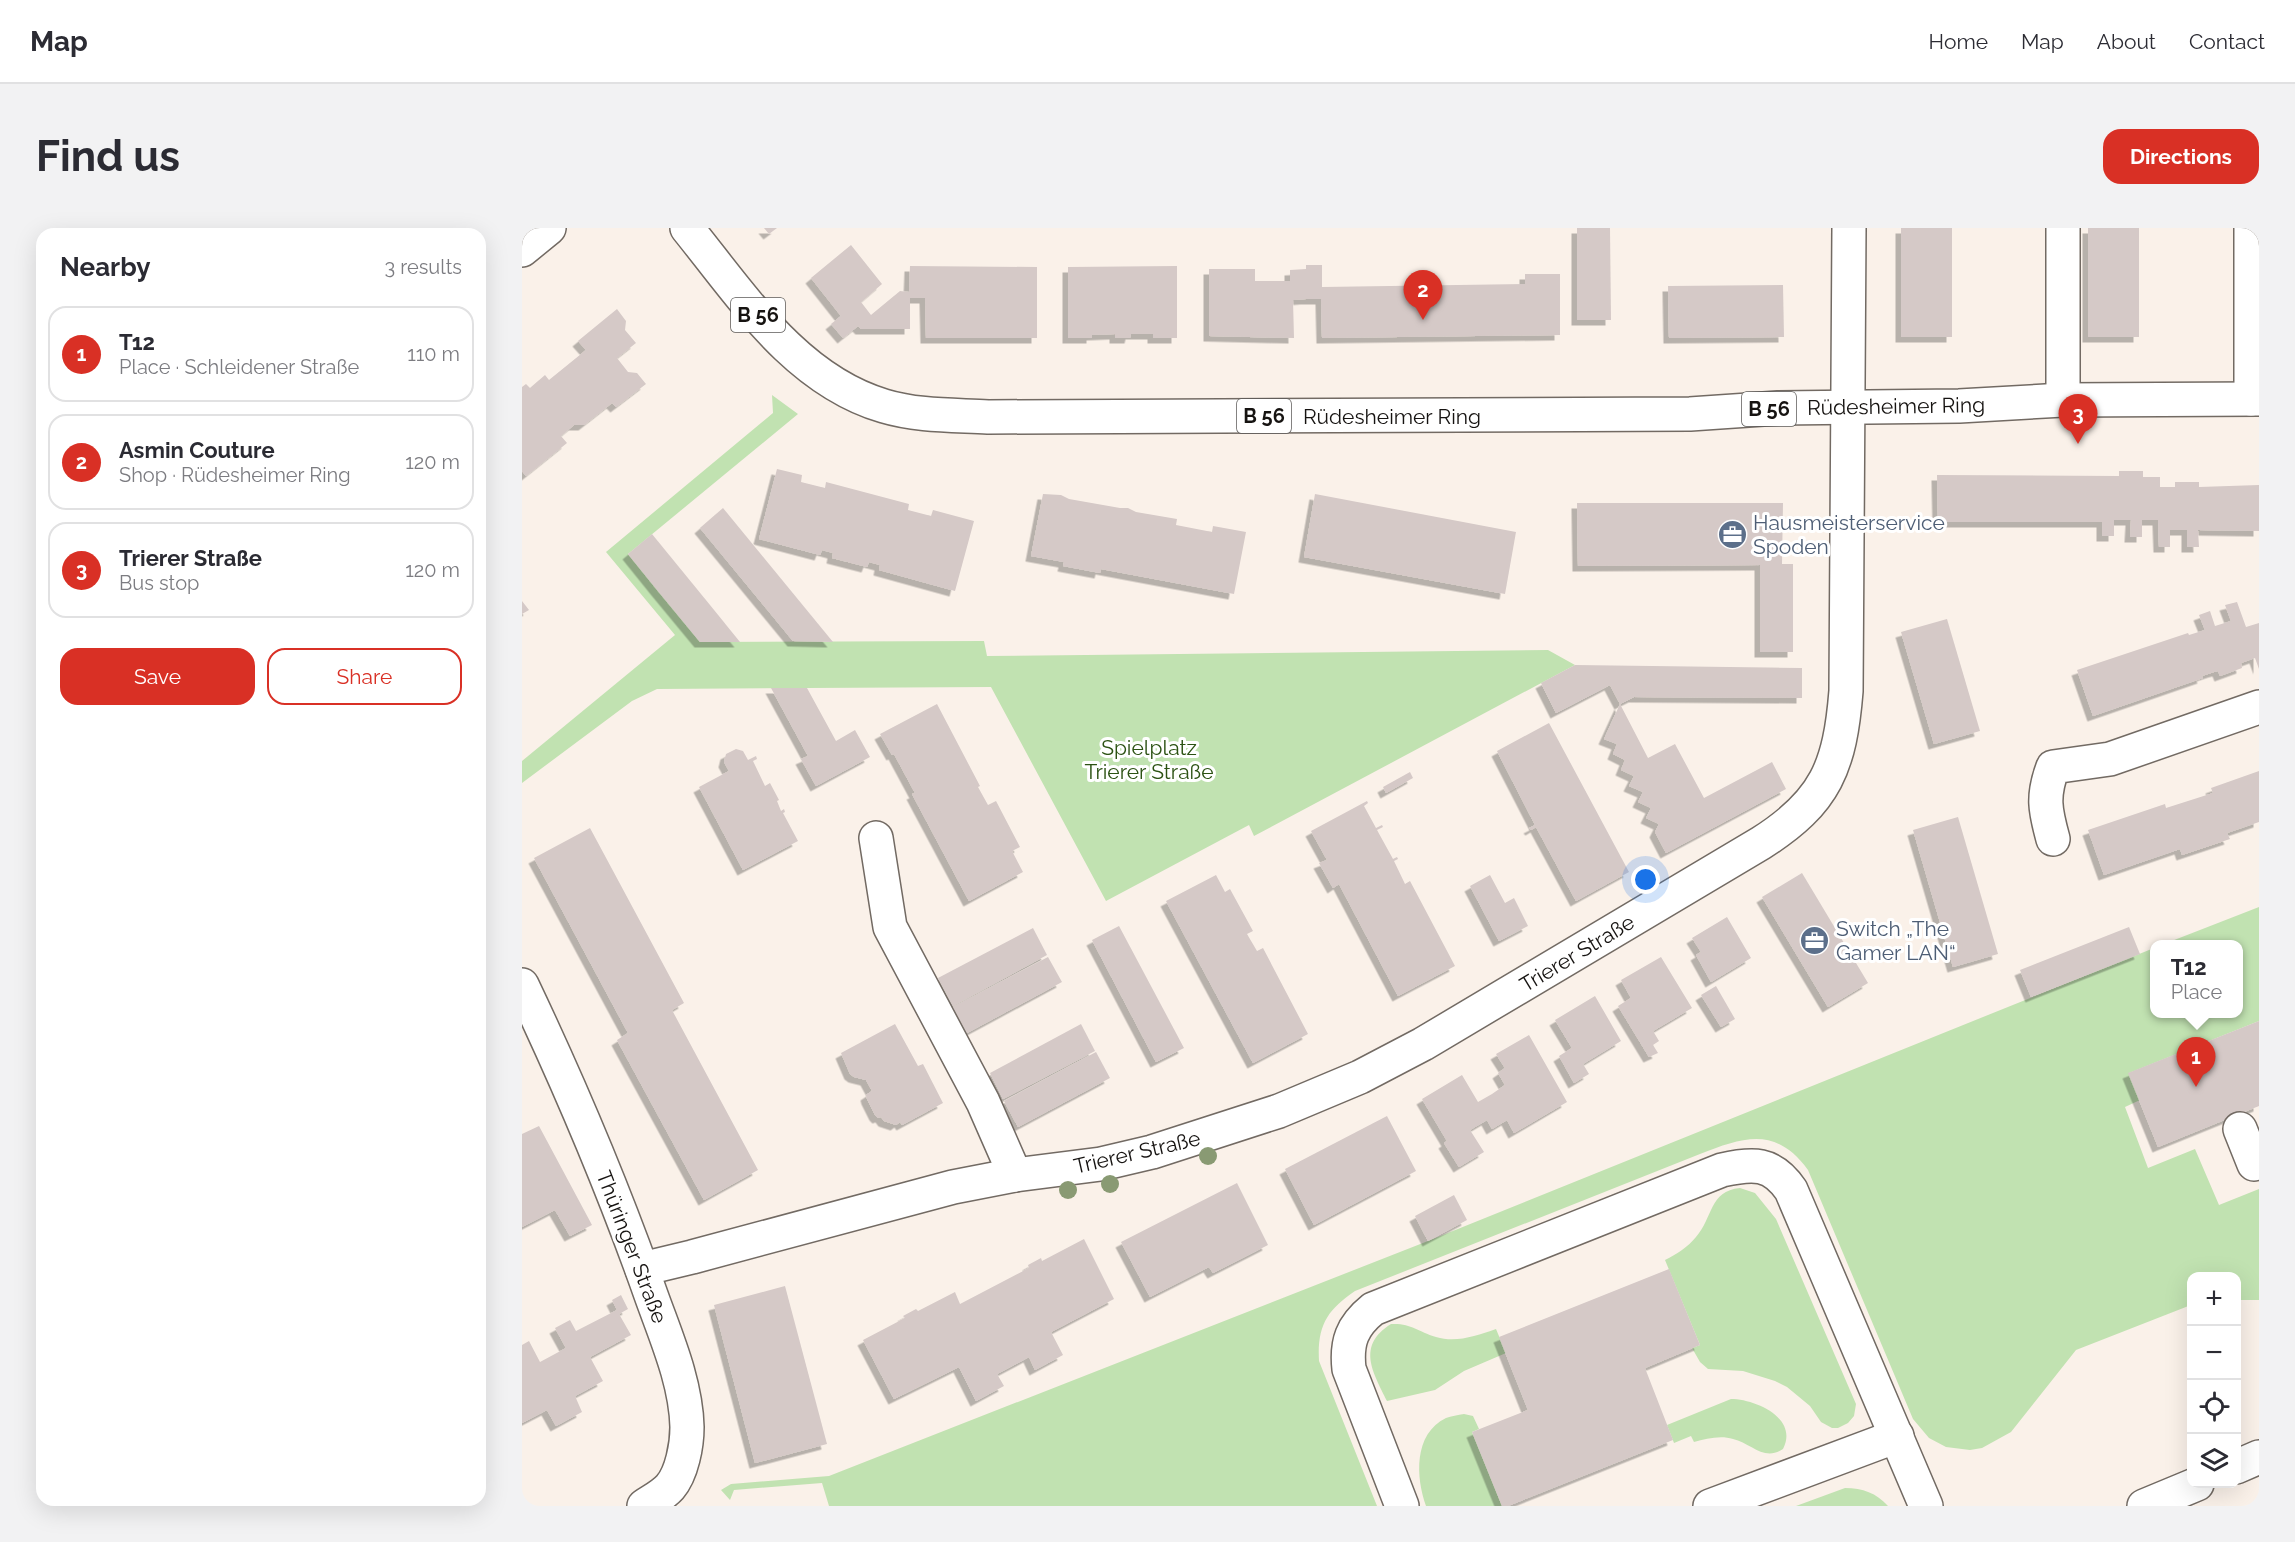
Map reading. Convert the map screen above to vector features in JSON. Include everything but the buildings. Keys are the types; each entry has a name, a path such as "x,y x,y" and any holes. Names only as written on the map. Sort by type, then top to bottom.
{"street":[{"path":"522,250 549,228"},
{"name":"Rüdesheimer Ring","path":"687,228 759,316 805,362 826,378 859,397 885,406 909,411 988,417 1690,414 1778,408 1959,406 2063,400 2255,399 2251,228"},
{"name":"Trierer Straße","path":"642,1269 914,1196 1015,1175 1101,1164 1152,1152 1233,1127 1319,1095 1423,1044 1784,829 1815,799 1830,771 1838,752 1844,716 1849,228"},
{"path":"2063,228 2063,400"},
{"path":"2054,839 2046,816 2045,788 2053,767 2110,759 2259,707"},
{"path":"876,838 890,927 983,1102 1015,1175"},
{"name":"Thüringer Straße","path":"522,985 574,1100 642,1269 685,1405 687,1428 685,1446 677,1475 670,1487 644,1506"},
{"path":"2240,1129 2254,1164 2259,1162"},
{"path":"1402,1506 1349,1369 1347,1350 1360,1319 1373,1309 1722,1170 1744,1165 1772,1170 1783,1178 1791,1190 1926,1506"},
{"path":"1710,1506 1897,1436"},
{"path":"2241,1465 2259,1457"},
{"path":"2144,1506 2187,1488"}],"green space":[{"name":"Spielplatz Trierer Straße","path":"772,395 798,414 628,554 700,642 984,641 987,656 1548,650 1575,665 1254,836 1249,825 1106,901 991,687 657,689 632,701 522,783 522,761 675,635 606,552 773,413"},
{"path":"2259,907 2259,1021 2129,1073 2140,1100 2125,1107 2148,1168 2195,1149 2219,1205 2259,1189 2259,1300 2241,1300 2241,1272 2187,1272 2187,1307 2076,1350 2011,1432 1982,1448 1970,1450 1946,1447 1929,1438 1913,1419 1808,1170 1796,1156 1784,1147 1771,1141 1758,1139 1731,1143 1700,1154 1355,1291 1337,1305 1322,1328 1319,1361 1377,1506 829,1506 822,1483 734,1490 730,1500 721,1490 731,1484 829,1476 1428,1241 2150,950 2150,1018 2243,1018 2243,940 2174,940"},
{"path":"1740,1188 1755,1193 1776,1219 1856,1404 1854,1416 1848,1423 1838,1428 1832,1428 1821,1422 1810,1406 1787,1387 1743,1371 1708,1369 1700,1362 1692,1348 1700,1345 1665,1260 1693,1241 1702,1230 1713,1206 1722,1194"},
{"path":"1391,1324 1409,1326 1444,1339 1474,1336 1496,1329 1506,1353 1464,1371 1435,1390 1387,1401 1373,1370 1371,1350 1380,1332"},
{"path":"1731,1399 1752,1402 1772,1412 1785,1428 1786,1438 1783,1449 1764,1453 1740,1441 1723,1437 1694,1442 1691,1436 1674,1443 1667,1425"},
{"path":"1464,1414 1473,1416 1479,1429 1472,1432 1502,1506 1426,1506 1419,1470 1423,1445 1435,1425 1446,1418"},
{"path":"1845,1488 1869,1492 1888,1506 1796,1506"}],"place":[{"name":"Asmin Couture","path":"1423,320"},
{"name":"Trierer Straße","path":"2078,444"},
{"name":"Hausmeisterservice Spoden","path":"1732,534"},
{"name":"Switch „The Gamer LAN“","path":"1815,940"},
{"name":"T12","path":"2196,1087"}]}
